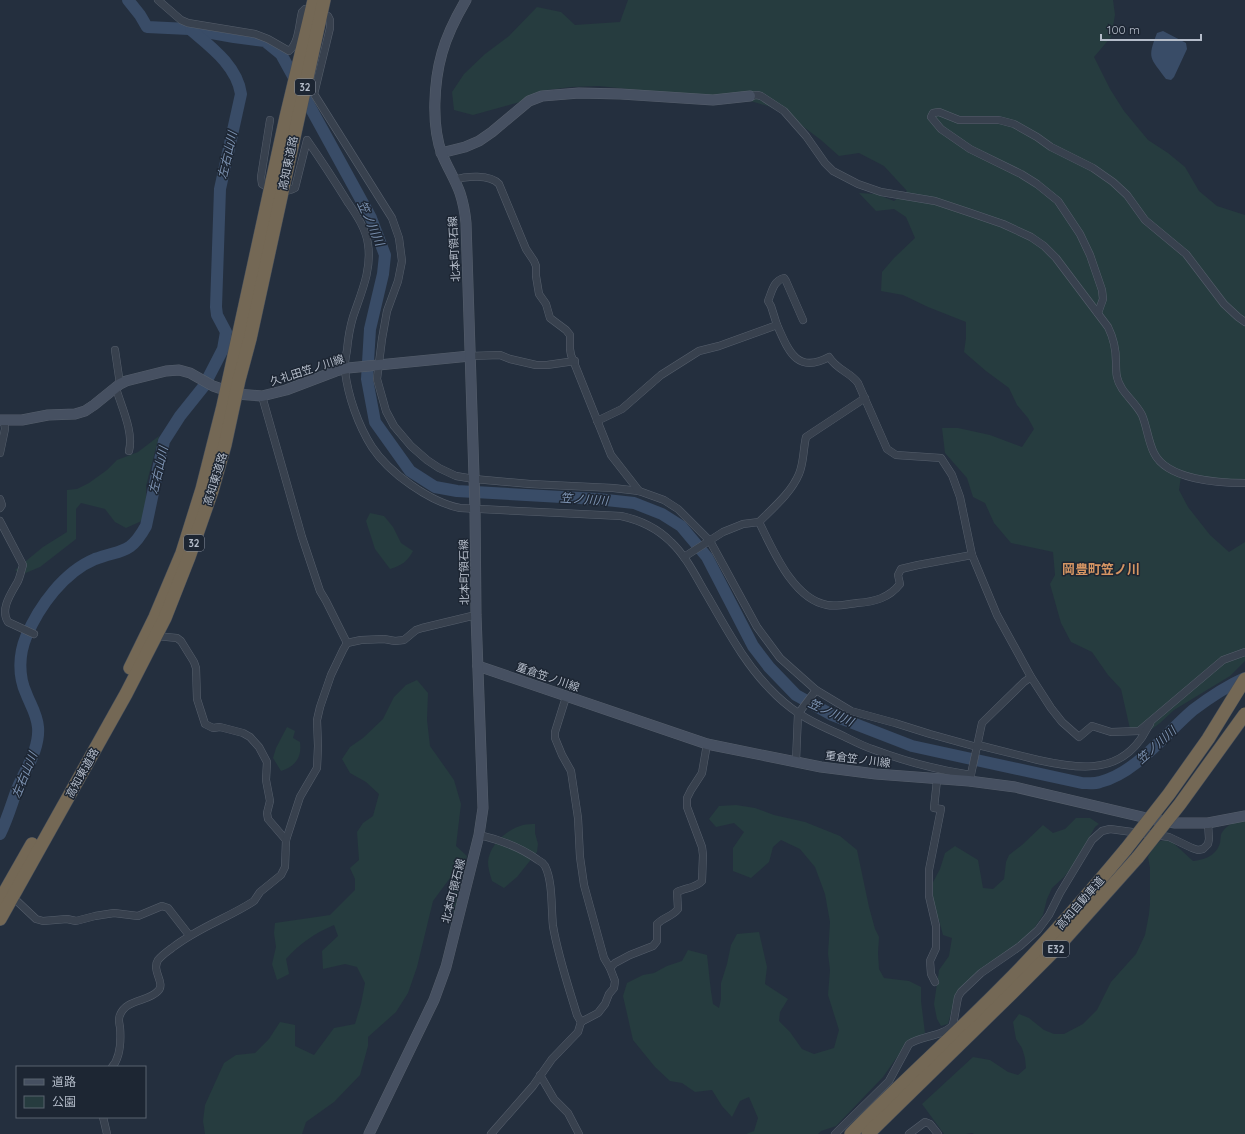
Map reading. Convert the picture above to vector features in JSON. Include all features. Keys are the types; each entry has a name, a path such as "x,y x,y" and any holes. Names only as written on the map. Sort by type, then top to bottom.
{"highway":[{"name":"高知東道路","path":"276,191 295,131 315,8 324,0"},
{"name":"高知東道路","path":"0,919 3,897 120,688 155,616 182,553 231,392 250,339 276,191 286,117 310,40"},
{"name":"高知東道路","path":"3,897 126,694 156,636 190,557 212,491 225,445 231,392"},
{"name":"高知自動車道","path":"868,1134 971,1018 1043,946 1086,898 1182,776 1245,679"},
{"name":"高知自動車道","path":"851,1134 924,1071 969,1036 1053,952 1138,857 1202,774 1245,714"}],"main road":[{"name":"北本町領石線","path":"369,1134 434,1000 446,968 479,835 483,808 476,615 475,508 466,223 464,208 454,180 441,153 436,116 438,71 442,54 448,35 466,0"},
{"path":"441,153 465,147 478,141 492,132 529,101 542,96 579,93 713,100 750,96"},
{"name":"久礼田笠ノ川線","path":"2,420 22,420 48,415 75,414 94,406 118,386 133,379 179,370 190,373 213,386 231,392 262,396 286,390 336,371 346,369 470,356"},
{"name":"重倉笠ノ川線","path":"478,666 707,744 821,767 937,780 971,776 1015,788 1155,820 1175,823 1208,823 1245,816"}],"street":[{"path":"158,0 181,20 188,23 255,34 268,39 289,51 293,48 297,38 302,12 305,9 315,8 328,16 330,20 330,28 314,94 392,218 398,233 401,248 402,261 398,281 388,311 377,365 377,379 386,411 394,426 411,446 427,460 439,468 456,476 474,480 613,488 639,491 664,500 678,509 707,543 757,627 780,658 815,690 851,711 977,748 1061,765 1093,767 1120,758 1140,741 1153,719"},
{"path":"750,96 760,96 784,111 806,136 825,163 833,171 858,184 881,192 920,198 968,212 1003,224 1044,246 1056,258 1098,313 1113,337 1116,350 1117,377 1123,389 1142,415 1154,454 1164,466 1187,476 1245,483"},
{"path":"1098,313 1103,299 1102,290 1090,255 1080,234 1058,201 1038,184 970,149 941,129 931,117 933,113 939,112 958,120 999,120 1014,124 1051,147 1094,168 1127,195 1145,220 1186,254 1224,304 1245,322"},
{"path":"270,120 261,177 262,184 276,191 288,192 295,188 307,140 322,161 356,216 368,242 369,253 367,274 353,318 346,350 346,369 350,397 361,424 372,448 391,469 430,497 451,506 621,516 636,519 656,530 671,542 685,557 726,629 762,680 777,696 813,722 871,749 939,770 971,776 982,723 1031,677"},
{"path":"454,180 465,176 496,180 499,184 526,249 534,261 539,294 546,304 550,318 566,330 570,335 570,349 611,455 639,491"},
{"path":"803,320 784,278 773,287 768,301 785,343 796,359 803,363 822,361 829,357 834,364 854,378 865,398 887,449 896,455 941,458 952,476 960,497 972,555 997,616 1031,677 1051,708 1062,722 1079,737 1092,726 1111,732 1139,731 1223,660 1245,652"},
{"path":"597,421 622,409 661,375 699,350 719,346 777,325"},
{"path":"115,350 118,386 129,428 129,451"},
{"path":"470,356 500,355 536,365 575,361"},
{"path":"262,396 302,537 320,591 347,643"},
{"path":"685,557 723,532 743,524 759,522 791,489 799,474 804,457 806,437 865,398"},
{"path":"0,453 5,429 2,420"},
{"path":"0,499 2,505 0,508"},
{"path":"0,520 23,565 17,582 4,601 2,606 2,614 8,622 31,632"},
{"path":"759,522 780,562 799,588 810,599 828,606 872,602 882,599 896,589 900,584 898,574 902,569 972,555"},
{"path":"113,1066 117,1062 120,1052 119,1016 122,1010 133,1003 155,994 160,990 161,985 156,967 158,961 189,935 254,901 260,892 281,874 285,867 286,840 300,797 317,768 318,720 320,707 331,675 347,643 378,639 395,641 404,640 416,630 476,615"},
{"path":"156,636 177,638 181,641 194,662 196,668 197,699 205,724 213,728 220,727 243,733 250,737 261,751 267,762 266,780 270,801 267,814 268,819 286,840"},
{"path":"796,761 799,713 815,690"},
{"path":"491,1134 533,1086 552,1059 578,1032 581,1022 598,1013 614,988 615,981 604,958 584,885 572,770 562,755 555,738 555,732 566,697"},
{"path":"610,968 615,963 630,955 653,946 657,941 657,924 663,918 676,912 678,909 677,892 693,887 702,881 702,847 688,807 687,798 702,773 707,744"},
{"path":"935,982 931,974 930,961 936,948 936,926 929,896 929,870 941,809 934,808 937,780"},
{"path":"835,1134 889,1081 909,1044 950,1028 953,1025 958,997 961,992 981,973 1020,946 1038,930 1049,915 1060,893 1092,840 1102,831 1110,829 1169,837 1198,850 1203,849 1208,844 1208,823"},
{"path":"479,835 511,844 530,854 544,864 550,882 551,908 558,949 577,1015 581,1022"},
{"path":"3,897 18,902 36,920 43,921 67,919 76,921 114,913 138,916 162,906 168,908 189,935"},
{"path":"540,1075 554,1099 568,1113 579,1134"},
{"path":"103,1118 107,1134"},
{"path":"909,1134 925,1122 930,1124 938,1134"}],"green space":[{"path":"628,0 1113,0 1115,15 1111,37 1094,57 1110,89 1124,111 1148,140 1168,153 1185,167 1199,191 1217,206 1245,215 1245,484 1181,477 1179,490 1188,507 1210,535 1229,552 1245,542 1245,661 1230,676 1174,710 1144,735 1130,729 1121,689 1108,675 1092,652 1071,642 1061,623 1050,584 1055,575 1053,552 1011,543 994,523 985,503 973,497 967,478 945,453 942,428 958,428 990,435 1022,447 1034,429 1028,418 1017,405 1009,388 964,352 966,322 903,295 881,291 882,272 915,238 906,217 894,209 876,211 859,193 876,194 894,201 907,191 884,166 859,153 839,156 793,119 771,107 744,99 706,97 599,86 571,87 540,91 520,102 473,115 454,110 452,92 464,74 485,54 509,36 537,7 561,12 575,25 620,22"},
{"path":"159,436 146,486 146,519 126,528 115,522 105,509 81,503 76,509 76,539 40,567 21,575 15,570 43,547 67,532 67,490 77,489 89,483 107,470 117,460 138,452"},
{"path":"370,513 384,516 393,527 401,543 413,551 409,558 401,565 390,569 375,549 366,521"},
{"path":"417,680 428,693 427,720 430,746 454,780 461,804 456,846 467,856 460,879 454,915 450,878 433,901 417,967 408,993 396,1012 368,1037 368,1046 360,1075 334,1102 306,1122 302,1134 205,1134 203,1121 205,1105 224,1063 236,1055 255,1053 269,1039 280,1022 295,1025 295,1046 314,1055 334,1028 355,1024 365,983 357,967 345,964 323,969 322,951 338,936 334,925 308,939 296,948 286,959 289,974 277,980 272,964 276,947 274,933 275,923 330,915 355,890 355,879 350,868 359,860 357,832 363,823 373,816 379,794 366,782 350,773 342,759 350,747 363,738 383,719 394,697 406,685"},
{"path":"287,727 295,731 293,738 300,742 300,752 294,764 281,771 273,758 276,748"},
{"path":"736,805 755,808 774,815 805,822 840,836 857,850 869,907 875,929 879,937 879,969 884,978 909,981 921,987 921,1001 925,1033 909,1040 883,1077 836,1126 821,1131 818,1134 746,1134 754,1131 758,1118 749,1097 740,1101 732,1117 722,1106 712,1090 695,1092 682,1083 670,1081 655,1067 633,1040 623,996 627,983 643,975 654,973 667,966 682,961 688,950 707,955 713,1004 719,1008 721,999 721,983 731,945 737,934 759,932 767,967 765,984 788,999 780,1012 779,1021 790,1032 802,1049 814,1054 834,1048 839,1030 828,995 830,970 828,954 830,922 825,894 815,867 800,849 781,840 773,847 769,862 751,878 733,871 733,848 744,832 734,823 716,827 709,819 719,806"},
{"path":"1076,818 1090,818 1099,824 1095,827 1075,863 1064,877 1052,888 1047,899 1043,915 1021,944 956,993 948,1024 941,1026 937,1019 934,1004 939,970 949,956 952,938 943,935 939,920 932,905 930,888 940,869 945,853 955,846 978,860 983,888 993,889 1004,879 1006,862 1009,855 1043,825 1053,833 1065,829"},
{"path":"1245,819 1245,1134 944,1134 922,1104 973,1057 990,1060 1008,1072 1018,1075 1026,1068 1025,1058 1022,1048 1016,1039 1013,1022 1019,1014 1029,1018 1044,1030 1054,1034 1064,1034 1083,1024 1097,1010 1111,982 1136,954 1145,935 1150,904 1150,868 1148,857 1153,848 1160,841 1170,840 1193,861 1201,860 1216,851 1220,843 1221,834 1227,826"},
{"path":"535,824 535,833 538,844 537,852 517,877 504,888 492,881 488,862 489,856 495,844 505,834 517,827"}],"water":[{"path":"1163,31 1186,43 1187,49 1174,77 1171,80 1166,79 1153,62 1151,53 1157,33"}],"waterway":[{"name":"笠ノ川川","path":"128,0 147,27 189,29 265,41 281,54 371,218 385,255 383,274 370,329 367,379 375,422 410,471 435,487 457,491 597,499 634,503 662,514 681,526 707,557 753,646 769,667 796,695 832,715 912,746 1082,783 1098,783 1113,777 1138,762 1193,710 1218,692 1245,678"},
{"name":"左右山川","path":"0,834 19,784 37,744 38,727 36,718 23,686 20,665 22,650 31,625 45,602 73,572 95,559 125,550 130,547 140,535 146,526 164,441 180,416 204,386 223,349 226,332 217,315 216,307 220,189 241,94 239,84 229,66 215,50 191,30"}],"district":[{"name":"岡豊町笠ノ川","path":"1101,569"}]}
